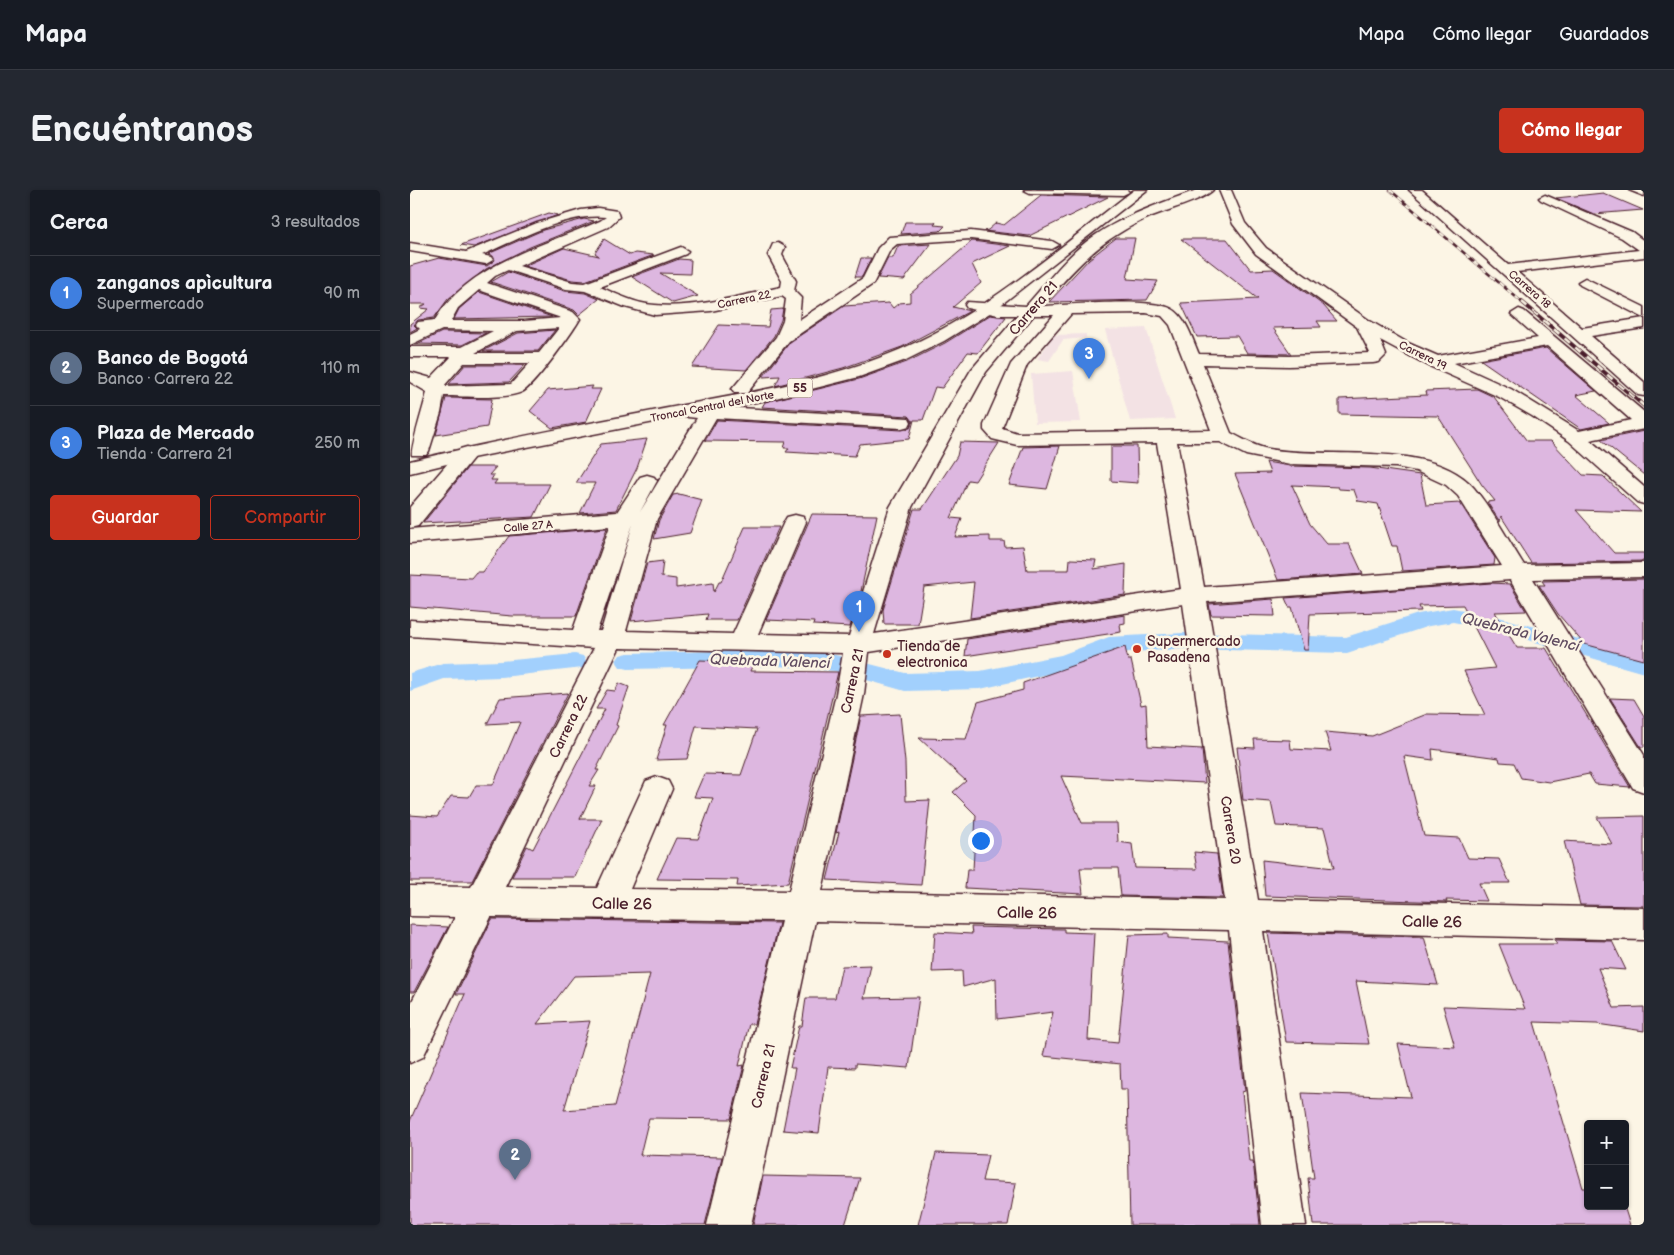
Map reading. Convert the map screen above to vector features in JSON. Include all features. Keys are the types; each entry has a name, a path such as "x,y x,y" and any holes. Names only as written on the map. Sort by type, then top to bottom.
{"main road":[{"path":"1030,190 1124,191"},
{"name":"Troncal Central del Norte","path":"410,468 467,453 703,410 804,387 877,364 938,338 1141,190"},
{"name":"Carrera 21","path":"729,1225 850,694 858,649 901,507 979,370 1074,260 1092,244 1138,217 1207,190"},
{"name":"Carrera 18","path":"1415,190 1644,390"},
{"path":"1635,190 1644,193"},
{"name":"Troncal Central del Norte","path":"415,452 484,434 741,388 809,373 879,351 980,307 1052,245 1124,191"},
{"name":"Carrera 21","path":"1191,197 1226,193"},
{"name":"Carrera 19","path":"1226,193 1239,224 1261,251 1364,324 1402,346 1505,393 1576,436 1644,498"},
{"path":"1545,198 1626,235 1644,247"},
{"path":"410,340 441,324 452,305 490,273 507,264 604,224 613,218 613,214 604,211 580,213 469,256"},
{"path":"1626,235 1644,233"},
{"path":"783,338 868,281 874,274 884,248 894,240 971,235 1052,245"},
{"name":"Carrera 22","path":"410,247 507,264 518,271 571,286 587,288 630,304 655,310 712,306 774,292 787,292 794,298 791,321 783,338 741,388"},
{"path":"778,247 775,255 789,281 787,292"},
{"path":"587,288 682,251"},
{"path":"410,262 447,252"},
{"path":"1507,269 1644,253"},
{"path":"1585,282 1644,313"},
{"path":"476,284 531,301 568,315 572,319"},
{"path":"1580,297 1644,295"},
{"path":"1543,301 1562,299"},
{"path":"980,307 1030,312 1146,308 1167,312 1177,324 1193,359 1223,436"},
{"path":"1065,312 1018,364 993,425 993,430 999,435 1017,438 1223,436 1269,455 1290,458 1396,462 1435,471 1453,481 1466,492 1644,780"},
{"path":"1519,314 1644,422"},
{"path":"410,326 562,323 572,319"},
{"path":"410,377 434,389 513,390 521,385 566,332 572,319"},
{"path":"1580,333 1644,323"},
{"path":"1193,359 1289,362 1373,358 1378,353 1364,324"},
{"path":"415,452 432,413 434,389 462,355 515,325"},
{"path":"1621,327 1636,338"},
{"path":"1435,362 1550,341"},
{"path":"410,352 543,358"},
{"path":"703,410 902,422"},
{"name":"Carrera 22","path":"410,1044 482,900 596,639 635,518 703,410"},
{"path":"1576,436 1644,422"},
{"name":"Carrera 20","path":"1166,437 1194,595 1244,917 1284,1225"},
{"path":"410,521 467,453"},
{"name":"Calle 27 A","path":"410,536 635,518"},
{"path":"742,643 794,522"},
{"path":"410,628 596,639 742,643 858,649 1194,595 1517,572 1644,570"},
{"path":"607,903 657,789"},
{"name":"Calle 26","path":"410,901 482,900 1644,924"}],"shaded area":[{"path":"1146,328 1175,419 1130,421 1105,330"},
{"path":"1086,334 1086,338 1063,340 1049,361 1037,359 1054,335"},
{"path":"1073,371 1081,422 1035,423 1031,374"}],"building":[{"path":"1603,193 1643,210 1594,214 1556,198"},
{"path":"1041,195 1108,197 1029,236 984,231 996,223 1004,225"},
{"path":"549,213 558,215 474,247 461,245"},
{"path":"584,219 594,221 530,247 486,269 448,299 434,318 418,320 414,325 417,328 410,332 410,324 429,309 420,308 426,304 410,304 410,266 439,258 487,266 495,260 493,256 488,254 543,230"},
{"path":"905,222 936,222 934,225 945,226 940,231 901,234"},
{"path":"1116,238 1135,238 1127,279 1158,281 1147,300 1049,302 1089,259"},
{"path":"604,239 630,255 635,253 654,255 585,281 572,280 524,266 564,248 599,256 595,253"},
{"path":"1181,239 1227,239 1251,270 1273,269 1323,305 1337,321 1317,321 1321,327 1273,328 1291,354 1247,353 1237,336 1197,337 1181,303 1258,299"},
{"path":"972,241 1010,246 972,264 981,283 953,307 970,311 902,347 843,368 775,386 780,376 763,377 790,342 844,306 889,303 893,308 899,303 910,302 910,294"},
{"path":"931,244 904,280 878,278 888,258 893,258 898,246"},
{"path":"861,258 871,258 862,277 855,277"},
{"path":"679,259 691,260 690,274 660,273 698,296 673,303 632,277"},
{"path":"508,272 565,291 585,293 599,299 579,315 574,310 491,282"},
{"path":"479,292 552,317 454,319 459,309"},
{"path":"783,309 781,320 774,336 746,370 692,367 719,325 768,327 771,310"},
{"path":"990,315 1006,317 978,353 968,352 942,388 935,387 923,420 914,420 909,439 860,444 855,456 786,452 789,448 784,448 786,442 705,441 717,420 902,430 910,428 913,421 909,416 762,407 765,402 859,379 907,362 945,343"},
{"path":"555,330 538,351 483,351 518,333"},
{"path":"442,332 486,333 462,345 417,344"},
{"path":"1546,348 1596,391 1576,395 1609,423 1581,429 1481,360"},
{"path":"465,365 525,365 509,382 449,384"},
{"path":"593,386 591,389 601,389 586,422 552,428 530,411 548,390"},
{"path":"1477,389 1494,397 1527,441 1551,441 1583,475 1603,476 1641,512 1576,510 1614,553 1644,553 1644,561 1531,563 1501,516 1500,522 1487,502 1495,501 1482,485 1438,416 1339,414 1339,399 1427,395 1426,391"},
{"path":"446,398 492,399 487,427 436,435"},
{"path":"1644,431 1644,475 1601,440"},
{"path":"647,439 637,468 616,510 580,513 595,483 576,483 601,444"},
{"path":"960,442 999,443 975,481 968,480 951,518 962,519 955,537 990,536 990,541 1004,541 1005,547 1023,546 1027,570 1069,570 1070,559 1096,560 1094,569 1126,564 1125,595 970,618 974,582 924,587 918,624 884,624 883,610 914,509 922,509 957,456"},
{"path":"1060,446 1047,489 1009,485 1023,447"},
{"path":"1111,446 1137,446 1138,483 1111,481"},
{"path":"1266,462 1290,466 1370,468 1420,475 1426,505 1460,503 1495,558 1494,565 1402,571 1397,546 1392,546 1378,504 1358,501 1354,490 1339,489 1338,487 1292,485 1310,524 1327,544 1349,544 1363,574 1278,580 1235,474 1270,473"},
{"path":"468,467 496,467 489,475 494,475 491,480 497,480 494,484 550,484 534,517 423,523"},
{"path":"679,494 702,500 690,533 654,539 659,520 673,495"},
{"path":"812,514 877,515 860,596 850,627 813,625 814,622 766,620"},
{"path":"745,527 779,527 737,620 706,620 708,614 631,621 647,563 663,561 661,577 676,579 676,588 713,583 714,592 719,582 721,582"},
{"path":"607,528 576,616 512,616 410,607 410,575 471,578 476,572 483,572 509,536"},
{"path":"1644,579 1644,660 1584,644 1558,614 1539,585 1545,585 1542,581"},
{"path":"1491,583 1510,584 1526,611 1495,612 1517,648 1546,648 1630,787 1595,784 1589,774 1549,782 1521,778 1514,763 1500,762 1499,758 1432,749 1433,760 1404,756 1424,836 1459,838 1468,858 1499,859 1510,883 1479,883 1487,901 1446,900 1447,902 1265,896 1262,860 1334,868 1324,828 1276,826 1271,802 1243,800 1237,747 1255,748 1254,739 1290,740 1291,749 1331,751 1325,732 1372,736 1427,714 1485,715 1464,671 1495,668 1463,605 1419,606 1421,611 1310,614 1308,650 1304,650 1292,607 1289,607 1285,598"},
{"path":"1273,599 1275,616 1211,615 1209,604"},
{"path":"1125,615 1125,623 1120,624 1121,632 965,656 967,639"},
{"path":"1125,647 1128,660 1131,660 1141,705 1146,704 1148,746 1202,749 1205,783 1061,776 1082,823 1117,823 1118,842 1132,844 1135,868 1197,869 1194,852 1217,854 1223,898 1121,896 1118,868 1080,868 1083,894 965,888 967,870 973,870 976,815 953,792 966,781 919,738 966,739 978,702 1023,690 1023,683"},
{"path":"700,660 754,662 750,671 838,672 788,883 737,886 738,880 657,879 676,838 698,839 713,798 694,797 704,774 741,775 757,729 696,726 687,759 656,760 667,725 664,725"},
{"path":"619,683 629,687 616,725 618,726 596,770 599,770 589,786 596,786 580,819 602,819 575,877 512,877 527,846 533,849 605,709 596,709 607,690 615,691"},
{"path":"568,693 472,881 410,881 410,815 437,817 451,796 469,797 476,785 493,785 520,722 487,724 500,698"},
{"path":"1610,698 1634,699 1644,716 1644,747 1641,747"},
{"path":"900,714 905,762 906,801 930,800 921,885 827,880 839,832 836,833 861,716"},
{"path":"1644,816 1644,906 1580,905 1564,841 1612,844 1597,817"},
{"path":"492,919 779,923 754,1024 749,1024 739,1066 744,1065 731,1119 649,1118 640,1155 722,1157 705,1225 410,1225 410,1121 465,994 456,994","holes":["650,974 615,1106 564,1110 590,1021 537,1024 574,976"]},
{"path":"410,925 448,927 414,992 410,992"},
{"path":"971,927 1064,929 1064,932 1094,933 1088,1040 1118,1043 1129,935 1168,934 1168,938 1228,941 1245,1091 1242,1092 1249,1161 1253,1161 1260,1225 1130,1225 1127,1089 1121,1089 1120,1064 1043,1056 1053,1012 997,1019 996,978 963,987 962,971 932,972 935,932 972,934"},
{"path":"1268,933 1424,937 1438,985 1356,981 1369,1044 1286,1042"},
{"path":"1555,940 1612,941 1626,970 1598,968 1614,1008 1644,1007 1644,1031 1597,1024 1534,1022 1584,1188 1584,1210 1625,1210 1630,1225 1313,1225 1308,1178 1314,1178 1302,1093 1411,1097 1398,1044 1455,1047 1443,1006 1525,1009 1499,944 1557,944"},
{"path":"871,965 864,998 919,997 909,1068 855,1064 855,1068 828,1067 819,1133 783,1130 795,1068 790,1068 799,1026 802,1026 806,998 835,998 842,966"},
{"path":"936,1153 988,1155 982,1181 1016,1183 1008,1225 918,1225"},
{"path":"763,1176 860,1178 845,1225 753,1225"}],"waterway":[{"name":"Quebrada Valencí","path":"628,661 778,658 835,663 905,682 980,680 1066,662 1109,645 1183,641 1347,645 1426,619 1453,615 1495,623 1644,665"},
{"name":"Quebrada Valencí","path":"410,682 443,671 501,669 575,662"}],"railway":[{"path":"1390,190 1523,303"},
{"path":"1522,302 1644,406"}],"place":[{"name":"Plaza de Mercado","path":"1089,379"},
{"name":"zanganos apìcultura","path":"859,632"},
{"name":"Supermercado Pasadena","path":"1137,649"},
{"name":"Tienda de electronica","path":"887,654"},
{"name":"Banco de Bogotá","path":"515,1180"}]}
